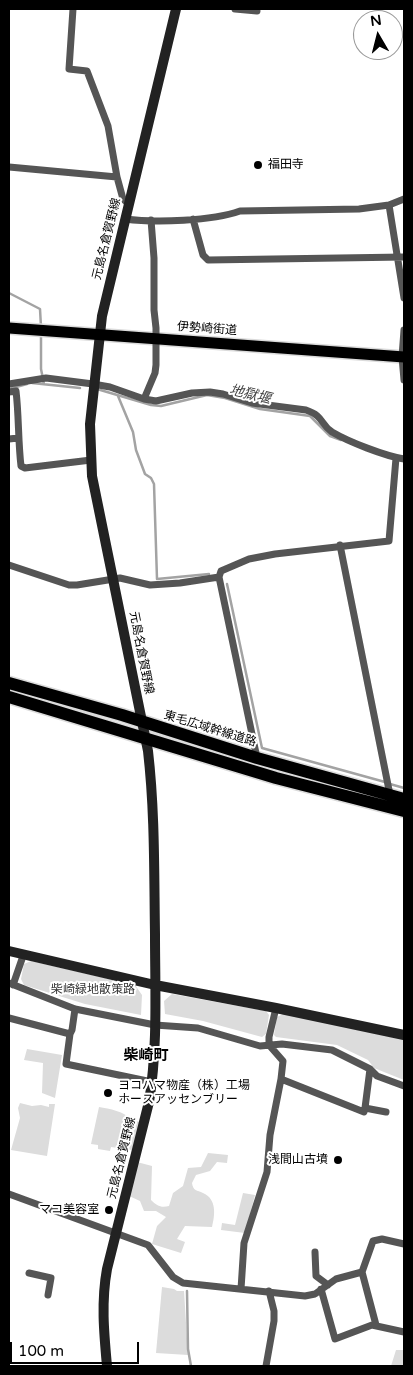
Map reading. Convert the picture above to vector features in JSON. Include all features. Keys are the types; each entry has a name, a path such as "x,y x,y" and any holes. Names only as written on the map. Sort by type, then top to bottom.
{"highway":[{"name":"東毛広域幹線道路","path":"9,683 257,758 404,799"},
{"path":"9,696 276,778 404,811"}],"main road":[{"name":"元島名倉賀野線","path":"107,1366 103,1326 103,1290 139,1146 152,1082 155,1025 153,793 146,737 92,476 90,424 99,334 106,298 176,9"},
{"name":"伊勢崎街道","path":"9,328 403,357"},
{"path":"9,951 23,956 155,985 404,1035"}],"street":[{"path":"73,9 69,69 87,71 108,126 123,199 129,204"},
{"path":"235,9 257,11"},
{"path":"9,167 117,176"},
{"path":"126,219 151,220 224,217 240,211 359,209 389,205 404,199"},
{"path":"389,205 401,257 404,298"},
{"path":"193,219 203,255 208,260 401,257"},
{"path":"144,399 155,373 154,258 151,220"},
{"path":"404,330 404,380"},
{"path":"9,384 46,378 110,387 144,399 156,401 192,393 210,392 223,394 252,403 306,410 314,413 329,429 340,436 396,458 404,459"},
{"path":"9,392 16,391 21,466 24,468 91,460"},
{"path":"9,439 18,438"},
{"path":"257,758 219,577 221,570 249,559 275,554 340,545 389,541 396,458"},
{"path":"340,545 390,795"},
{"path":"9,565 69,585 120,578 150,585 219,577"},
{"path":"23,956 11,984 69,1005 75,1009 155,1025 198,1028 253,1044 282,1044 332,1050 370,1069 377,1076 404,1086"},
{"path":"240,1289 244,1243 267,1172 270,1135 281,1079 283,1061 269,1045 276,1008"},
{"path":"75,1009 66,1064 152,1082"},
{"path":"9,1018 70,1034"},
{"path":"370,1069 366,1108 386,1112"},
{"path":"281,1079 364,1112"},
{"path":"9,1194 148,1244 173,1277 183,1283 311,1296 336,1279 362,1272"},
{"path":"376,1326 362,1272 373,1241 382,1239 404,1244"},
{"path":"315,1252 316,1276 328,1285"},
{"path":"29,1273 51,1278 48,1295"},
{"path":"321,1290 335,1339 372,1325 404,1332"},
{"path":"266,1366 274,1321 274,1311 269,1292"}],"green space":[{"name":"柴崎緑地散策路","path":"31,961 135,985 142,995 141,1015 85,1004 24,985 21,979 24,964"},
{"name":"柴崎緑地散策路","path":"172,994 266,1011 269,1015 266,1034 262,1037 203,1021 165,1014 164,1001"},
{"path":"283,1014 404,1039 404,1080 374,1068 368,1060 337,1045 276,1037 274,1035 277,1017"},
{"path":"27,1049 62,1055 55,1098 42,1093 43,1063 24,1060"},
{"path":"20,1103 49,1107 49,1104 55,1104 47,1156 11,1150 20,1118 18,1108"},
{"path":"99,1107 121,1112 131,1120 140,1122 132,1150 111,1147 110,1151 98,1149 98,1145 91,1144"},
{"path":"208,1153 228,1155 227,1163 217,1162 210,1171 196,1175 192,1183 194,1189 208,1196 213,1203 214,1217 212,1227 185,1226 177,1239 185,1242 181,1253 152,1244 157,1226 166,1217 156,1211 144,1211 140,1201 127,1195 137,1162 152,1166 151,1200 159,1206 166,1207 169,1206 173,1193 183,1186 188,1168 201,1167"},
{"path":"243,1193 255,1195 245,1233 221,1230 222,1223 235,1225"},
{"path":"162,1287 184,1291 188,1355 156,1353"},
{"path":"396,1350 404,1350 404,1366 391,1366"}],"waterway":[{"path":"9,293 40,309 41,327"},
{"path":"41,333 41,369 44,384"},
{"name":"地獄堰","path":"32,383 80,388"},
{"name":"地獄堰","path":"9,389 27,384"},
{"name":"地獄堰","path":"97,389 151,405 161,406 207,395 225,398 260,409 310,416 330,436 341,440"},
{"path":"118,396 133,432 136,450 145,474 151,478 154,484 157,579 209,574"},
{"path":"227,584 262,748 385,782"},
{"path":"390,784 404,788"},
{"path":"187,1291 188,1349 191,1366"}],"place":[{"name":"福田寺","path":"258,165"},
{"name":"ヨコハマ物産（株）工場 ホースアッセンブリー","path":"108,1093"},
{"name":"浅間山古墳","path":"338,1160"},
{"name":"マコ美容室","path":"109,1210"}],"district":[{"name":"柴崎町","path":"146,1056"}]}
